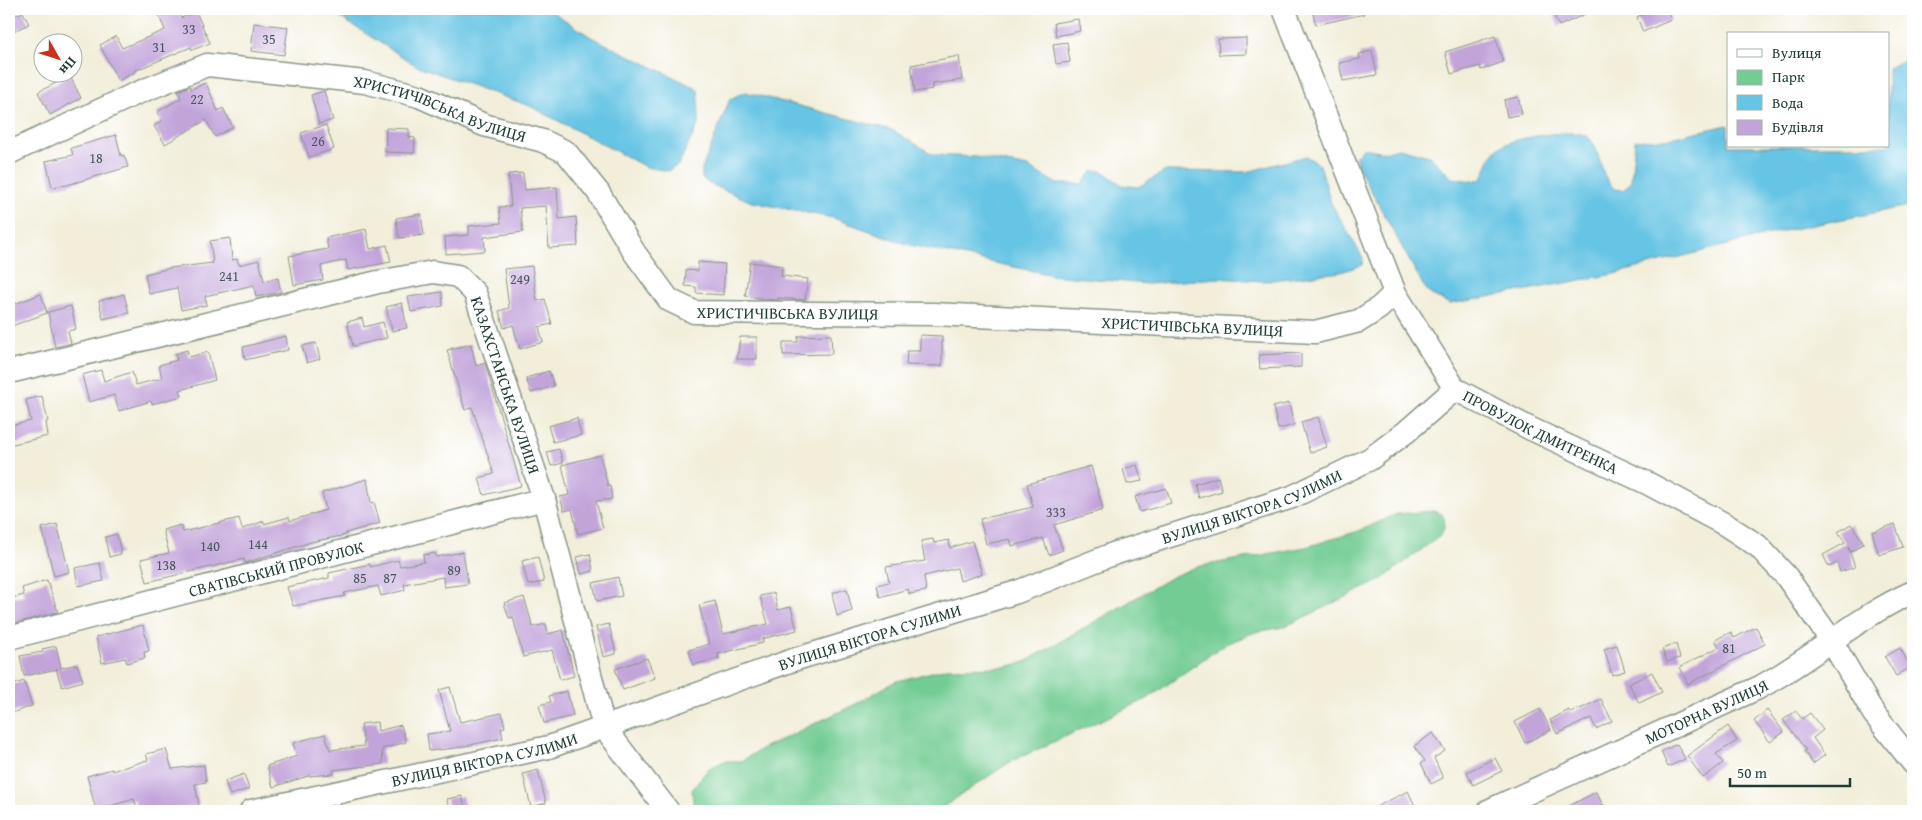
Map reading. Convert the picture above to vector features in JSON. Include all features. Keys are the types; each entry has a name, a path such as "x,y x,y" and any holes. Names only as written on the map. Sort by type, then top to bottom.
{"street":[{"name":"ПРОВУЛОК ДМИТРЕНКА","path":"1284,9 1395,293 1455,389 1529,428 1647,483 1726,525 1758,546 1786,576 1831,640 1874,714 1913,763"},
{"name":"ХРИСТИЧІВСЬКА ВУЛИЦЯ","path":"9,153 135,94 206,65 365,82 419,96 484,124 543,141 566,152 598,192 634,252 670,300 694,312 933,314 1315,332 1359,321 1379,308 1395,293"},
{"name":"КАЗАХСТАНСЬКА ВУЛИЦЯ","path":"9,372 378,282 433,272 458,276 475,294 544,499 604,727 668,811"},
{"name":"ВУЛИЦЯ ВІКТОРА СУЛИМИ","path":"251,811 549,747 793,660 1017,592 1113,554 1292,497 1370,459 1406,432 1455,389"},
{"name":"СВАТІВСЬКИЙ ПРОВУЛОК","path":"9,638 544,499"},
{"name":"МОТОРНА ВУЛИЦЯ","path":"1488,811 1758,688 1782,675 1859,621 1913,592"}],"green space":[{"path":"1434,511 1442,514 1444,521 1444,527 1440,535 1381,580 1284,627 1255,632 1222,646 1147,699 1010,762 937,811 694,811 692,790 708,769 724,761 742,761 761,749 854,705 894,682 947,668 1006,667 1025,662 1172,577 1196,567 1306,547 1359,531 1397,514"}],"water":[{"path":"327,9 548,9 591,37 698,89 699,123 678,165 668,171 646,167 530,106 417,66"},
{"path":"1913,56 1913,205 1773,233 1614,274 1450,304 1430,294 1423,285 1358,167 1356,156 1363,148 1384,152 1399,148 1429,156 1452,178 1472,181 1482,179 1493,154 1505,144 1529,137 1557,133 1581,134 1592,141 1608,182 1614,189 1624,190 1631,182 1635,140 1665,139 1727,125 1727,148 1890,148 1890,67"},
{"path":"745,92 892,130 934,155 976,157 1028,167 1057,184 1082,184 1093,171 1102,171 1122,185 1138,187 1166,171 1247,172 1306,156 1320,165 1331,203 1363,258 1362,265 1341,272 1264,281 1217,278 1147,284 1052,275 910,245 833,218 752,202 708,183 702,178 702,169 730,99"}],"building":[{"path":"156,9 177,9 181,18 196,12 210,43 192,50 191,47 134,71 118,81 100,45 116,36 122,48 165,30"},
{"path":"1364,9 1364,14 1316,25 1312,10"},
{"path":"1551,9 1596,9 1559,26"},
{"path":"1655,9 1667,9 1671,20 1643,32 1637,17"},
{"path":"23,12 29,24 9,33 9,18"},
{"path":"1078,19 1080,31 1056,36 1054,23"},
{"path":"254,23 288,27 284,55 251,51"},
{"path":"1495,36 1503,62 1481,70 1480,66 1451,74 1445,52"},
{"path":"1246,38 1246,54 1219,55 1218,39"},
{"path":"1067,42 1070,62 1056,64 1053,44"},
{"path":"1372,51 1377,75 1343,81 1339,63 1360,59 1359,54"},
{"path":"959,56 962,80 932,84 932,89 915,92 911,65"},
{"path":"58,82 73,82 81,98 50,115 38,92"},
{"path":"206,83 218,111 223,108 233,127 215,137 206,120 165,144 154,126 162,121 157,112 181,98 178,91 190,86 191,89"},
{"path":"324,91 333,120 319,124 311,95"},
{"path":"1518,97 1522,114 1507,117 1504,100"},
{"path":"326,125 334,149 309,157 301,133"},
{"path":"386,128 409,129 409,137 415,138 414,153 385,152"},
{"path":"116,135 121,156 124,155 128,167 67,185 52,187 46,161 73,155 71,148"},
{"path":"523,173 525,190 557,187 559,219 576,217 578,246 549,248 546,206 520,208 523,232 484,237 485,251 446,254 445,237 469,235 469,226 501,223 499,207 511,206 508,174"},
{"path":"421,214 424,235 399,238 396,218"},
{"path":"366,229 370,249 387,245 391,262 348,270 346,260 321,266 323,280 294,285 289,256 328,249 326,238"},
{"path":"230,238 232,260 237,259 239,265 259,260 264,281 278,278 281,292 256,297 254,285 205,296 207,305 181,310 177,288 149,294 145,274 170,268 213,263 210,241"},
{"path":"698,262 725,264 723,295 696,293 696,287 685,286 686,270 698,271"},
{"path":"750,262 782,266 781,276 808,279 805,300 778,298 778,300 774,300 745,296"},
{"path":"532,266 537,301 545,299 552,324 539,327 543,342 520,349 513,325 504,328 499,311 509,308 504,269"},
{"path":"442,292 443,306 411,312 408,297"},
{"path":"41,294 47,313 9,327 9,306"},
{"path":"124,294 129,313 103,319 99,301"},
{"path":"402,303 407,328 392,331 386,307"},
{"path":"71,306 76,329 68,331 71,343 55,347 48,312"},
{"path":"362,318 364,327 383,322 387,338 353,346 347,322"},
{"path":"831,335 832,354 783,355 783,342 798,342 798,336"},
{"path":"920,335 942,336 942,366 906,365 907,351 920,351"},
{"path":"286,336 288,350 245,360 243,347"},
{"path":"740,337 757,337 757,359 737,359"},
{"path":"316,343 320,359 307,363 302,346"},
{"path":"471,344 476,366 485,363 521,486 484,495 479,478 494,474 472,407 465,410 447,350"},
{"path":"187,350 189,357 208,352 215,380 180,390 182,396 152,404 151,401 119,411 114,395 89,402 82,375 101,370 104,381 132,372 136,385 162,378 159,365 177,360 175,354"},
{"path":"1301,353 1301,367 1260,369 1259,355"},
{"path":"549,371 554,386 531,393 526,378"},
{"path":"42,396 48,421 46,422 48,436 9,445 9,426 31,421 26,400"},
{"path":"1289,403 1294,425 1278,429 1273,407"},
{"path":"1318,417 1327,447 1310,453 1301,422"},
{"path":"577,418 581,435 553,442 548,426"},
{"path":"559,449 563,463 551,466 547,452"},
{"path":"600,455 612,499 596,501 603,528 578,534 572,509 564,511 560,497 569,495 562,465"},
{"path":"1137,465 1142,481 1127,484 1123,469"},
{"path":"1091,466 1103,510 1054,525 1063,550 1049,555 1043,538 1012,546 1010,539 986,544 980,519 1033,507 1027,484"},
{"path":"1218,477 1222,491 1199,498 1195,484"},
{"path":"367,479 371,503 374,502 380,523 346,533 346,535 311,542 245,563 244,559 147,582 141,559 169,553 163,530 181,525 183,532 239,518 242,529 264,521 264,524 289,517 290,521 326,510 322,493"},
{"path":"1166,488 1171,503 1140,512 1135,497"},
{"path":"57,524 69,572 54,576 42,528"},
{"path":"1851,524 1864,543 1851,552 1848,547 1855,567 1840,572 1837,563 1829,567 1823,555 1845,543 1838,532"},
{"path":"1895,524 1903,547 1879,555 1872,532"},
{"path":"117,534 121,554 109,557 105,537"},
{"path":"933,539 934,543 949,540 950,548 972,541 982,574 960,581 957,568 924,576 926,591 909,594 908,589 880,597 877,585 889,582 886,567 925,561 921,541"},
{"path":"463,552 468,584 444,587 443,577 404,584 405,590 381,596 378,586 344,593 345,596 293,606 287,587 329,578 329,573 370,564 370,567 398,560 400,566 424,562 423,555 435,553 436,557"},
{"path":"590,554 593,571 581,574 577,557"},
{"path":"538,557 544,582 528,585 522,561"},
{"path":"100,563 104,581 78,586 75,568"},
{"path":"618,577 622,596 597,601 593,583"},
{"path":"47,580 58,612 12,624 9,612 9,599 24,595 22,588"},
{"path":"847,589 852,611 837,616 832,593"},
{"path":"774,593 778,610 791,607 797,630 762,639 763,643 718,654 719,658 693,665 689,650 709,644 699,605 715,601 723,634 768,624 760,596"},
{"path":"524,597 533,627 546,624 548,634 563,630 574,676 560,680 552,650 523,657 513,617 509,618 504,603"},
{"path":"609,624 616,654 603,657 596,627"},
{"path":"143,625 149,651 144,652 145,658 127,663 125,658 102,663 96,637"},
{"path":"1756,627 1765,644 1688,684 1680,667 1719,647 1715,640 1731,632 1734,638"},
{"path":"1676,644 1680,658 1667,662 1662,649"},
{"path":"1617,645 1625,671 1612,675 1604,649"},
{"path":"56,646 61,668 77,664 83,681 62,687 56,669 24,676 20,656 43,652 42,649"},
{"path":"1900,648 1911,667 1896,676 1885,657"},
{"path":"647,658 655,678 623,690 615,669"},
{"path":"1652,672 1662,692 1639,703 1629,684"},
{"path":"24,681 32,706 9,714 9,686"},
{"path":"450,687 460,722 502,713 505,727 501,728 503,738 455,748 429,751 427,734 450,731 439,690"},
{"path":"567,691 573,716 544,723 539,705 551,702 549,696"},
{"path":"1601,699 1612,721 1596,729 1591,718 1557,734 1550,720 1569,710 1571,713"},
{"path":"1540,709 1551,730 1525,743 1515,722"},
{"path":"1767,710 1784,732 1770,742 1754,721"},
{"path":"1796,711 1802,719 1810,713 1823,730 1813,738 1825,755 1813,764 1804,751 1806,750 1783,720"},
{"path":"377,722 378,731 401,725 406,742 382,749 383,764 333,770 334,774 308,776 273,787 267,766 297,756 293,743 325,734 330,750 364,746 361,724"},
{"path":"1728,726 1737,741 1716,754 1723,763 1703,778 1687,756"},
{"path":"1433,733 1445,751 1434,758 1443,778 1431,784 1421,763 1425,761 1414,746"},
{"path":"1677,744 1685,759 1668,767 1661,752"},
{"path":"166,749 172,769 204,765 206,782 195,784 199,805 166,811 138,811 134,799 96,810 87,776 112,769 112,771 148,760 146,754"},
{"path":"1495,758 1502,771 1473,785 1467,772"},
{"path":"538,770 546,803 531,807 523,774"},
{"path":"244,774 249,789 230,795 225,781"},
{"path":"1408,791 1416,808 1409,811 1368,811"},
{"path":"1596,792 1606,811 1559,811"},
{"path":"462,796 466,811 449,811 447,799"}]}
